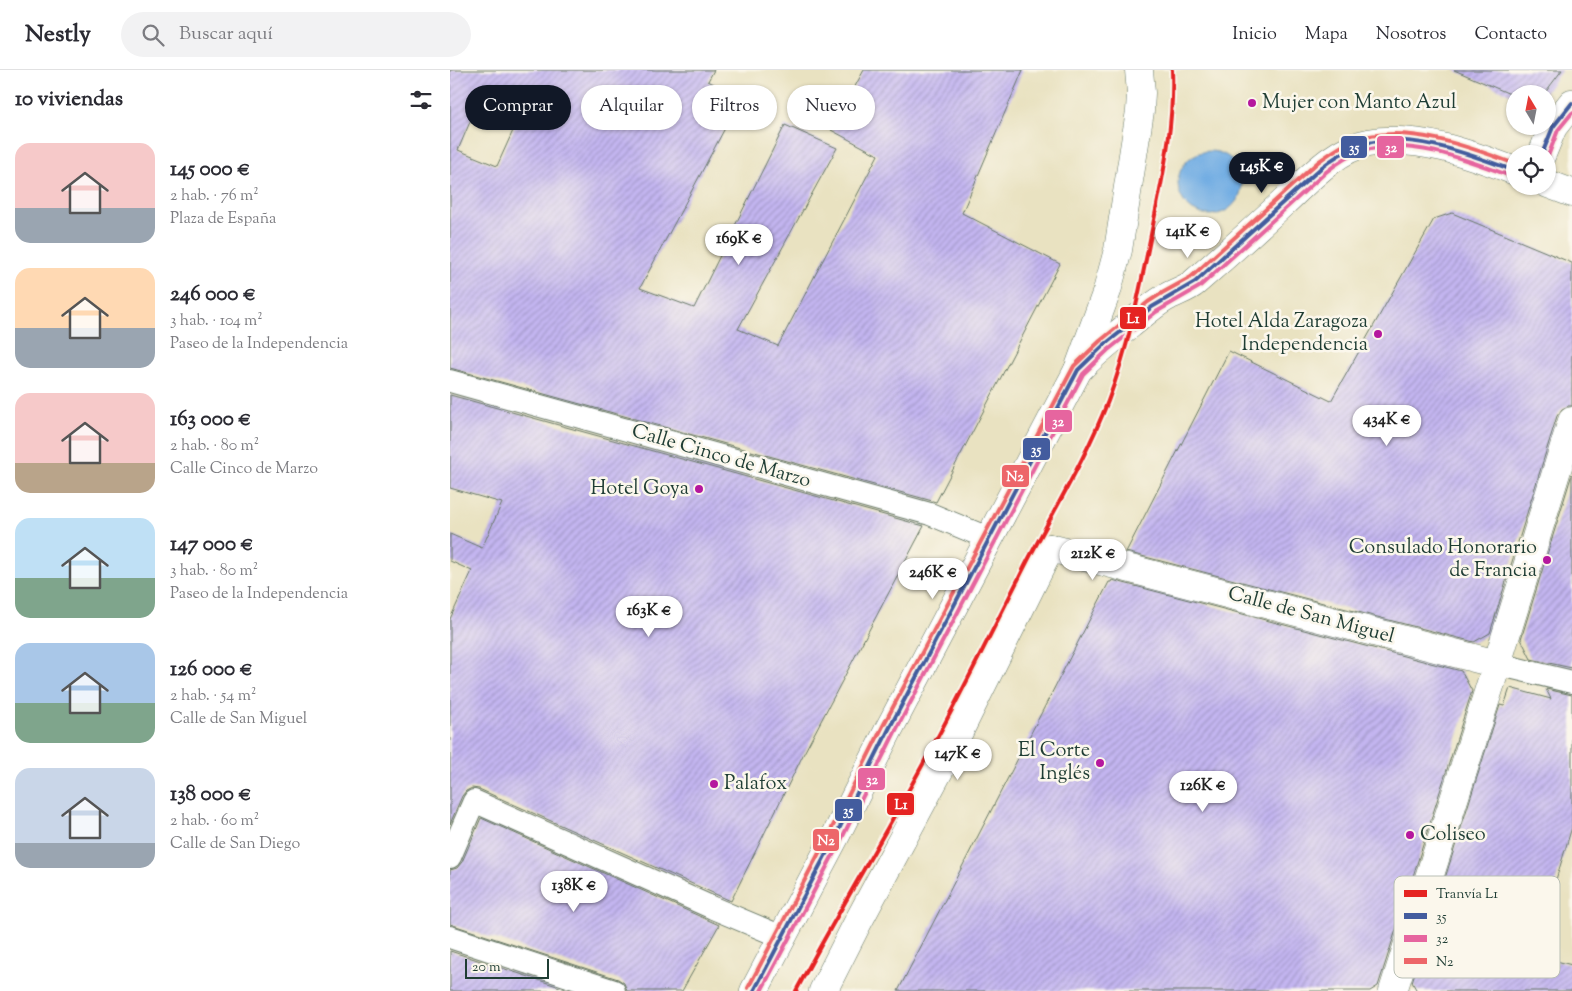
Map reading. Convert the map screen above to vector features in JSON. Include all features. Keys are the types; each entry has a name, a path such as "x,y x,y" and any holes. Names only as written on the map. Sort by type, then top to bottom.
{"street":[{"path":"754,991 889,729 1078,370 1107,291 1118,250 1140,111 1139,70"},
{"path":"1546,145 1553,126 1572,103"},
{"path":"1078,370 1102,345 1147,310 1193,284 1314,175 1339,155 1353,147 1367,143 1395,141 1421,144 1477,156 1506,167"},
{"path":"1556,187 1572,193"},
{"name":"Calle Cinco de Marzo","path":"450,381 930,514 990,538"},
{"path":"1429,876 1572,421"},
{"name":"Calle de San Miguel","path":"825,991 857,924 946,758 1050,548 1572,682"},
{"path":"450,858 474,801 782,937"},
{"path":"450,937 614,991"},
{"path":"1392,991 1396,978"}],"water":[{"path":"1210,151 1228,157 1236,165 1242,183 1236,201 1228,209 1210,215 1192,209 1184,201 1178,183 1184,165 1192,157"}],"building":[{"path":"450,70 714,70 708,81 716,85 692,85 692,130 724,130 640,288 694,308 785,125 787,126 787,130 796,130 837,148 738,329 778,346 878,155 831,130 875,130 875,85 856,85 864,70 1023,70 962,213 1060,264 936,502 450,368"},
{"path":"1454,70 1562,70 1551,85 1506,85 1506,92"},
{"path":"1452,213 1572,263 1572,406 1562,409 1557,416 1490,633 1474,642 1126,552 1229,351 1331,401 1434,219"},
{"path":"450,395 924,526 803,755 731,901 479,789 472,788 466,791 450,824 450,619 472,571 450,561 450,534 482,548 502,503 450,488"},
{"path":"1572,474 1572,668 1531,659 1521,639"},
{"path":"1112,580 1461,671 1472,691 1413,876 1394,876 1394,936 1378,986 1370,991 898,991 1109,582"},
{"path":"1510,688 1551,699 1546,689 1572,695 1572,827 1557,876 1446,876 1500,705 1504,706"},
{"path":"481,818 719,925 682,991 627,991 624,983 618,979 450,924 450,870 457,868 462,862"},
{"path":"450,951 572,991 450,991"},
{"path":"1560,962 1572,965 1572,991 1417,991 1412,982 1413,978 1560,978"}],"tram line":[{"name":"L1","path":"796,991 942,730 1026,564 1080,463 1108,401 1135,309 1162,179 1172,107 1172,70"}],"transit line":[{"name":"35","path":"1546,145 1553,127 1572,103"},
{"name":"32","path":"1552,145 1558,130 1572,113"},
{"name":"N2","path":"748,988 883,726 1074,366 1100,341 1148,302 1191,277 1318,162 1349,142 1374,135 1415,135 1457,144 1506,161"},
{"name":"35","path":"754,991 889,729 1078,370 1104,345 1152,307 1195,282 1322,167 1355,147 1374,142 1394,140 1414,142 1457,151 1506,168"},
{"name":"32","path":"761,991 1083,374 1108,350 1156,312 1199,287 1326,172 1342,160 1359,152 1378,148 1417,148 1457,157 1506,174"}],"place":[{"name":"Mujer con Manto Azul","path":"1252,103"},
{"name":"Hotel Alda Zaragoza Independencia","path":"1378,334"},
{"name":"Hotel Goya","path":"699,489"},
{"name":"Consulado Honorario de Francia","path":"1547,560"},
{"name":"El Corte Inglés","path":"1100,763"},
{"name":"Palafox","path":"714,784"},
{"name":"Coliseo","path":"1410,835"}]}
